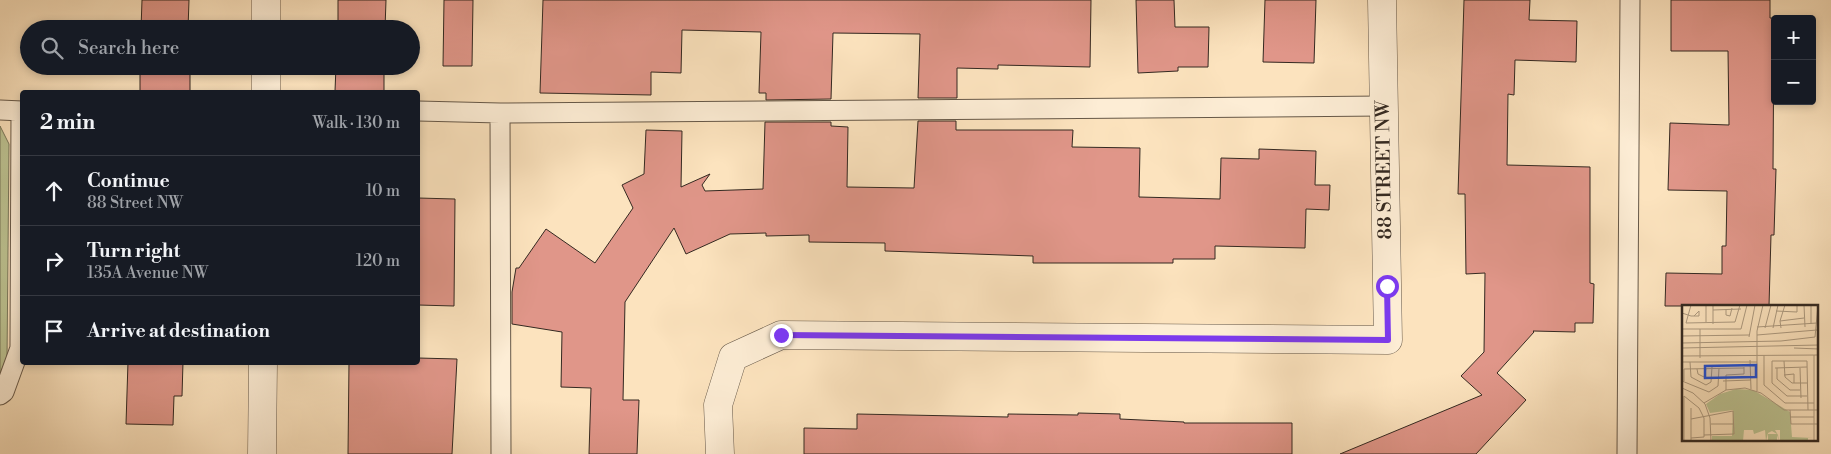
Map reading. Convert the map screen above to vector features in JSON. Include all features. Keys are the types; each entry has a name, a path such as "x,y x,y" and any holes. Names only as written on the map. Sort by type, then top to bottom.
{"street":[{"path":"266,0 266,20"},
{"name":"88 STREET NW","path":"720,454 718,405 733,357 781,335 1388,340 1382,106 1382,0"},
{"path":"266,75 266,90"},
{"path":"262,454 263,365"}],"lane":[{"path":"1627,454 1630,0"},
{"path":"420,111 500,113 1382,106"},
{"path":"0,110 20,111"},
{"path":"500,113 501,454"},
{"path":"0,395 4,392 20,348"}],"green space":[{"path":"0,126 9,144 7,359 0,373"}],"building":[{"path":"142,0 189,0 188,20 141,20"},
{"path":"338,0 386,0 385,20 338,20"},
{"path":"444,0 473,0 472,66 443,66"},
{"path":"543,0 1091,0 1090,67 998,65 998,69 957,68 957,98 918,98 920,34 833,33 831,99 766,100 766,93 759,93 761,32 682,30 681,73 651,72 651,95 540,93"},
{"path":"1136,0 1174,0 1175,27 1209,27 1208,67 1178,67 1178,71 1138,73"},
{"path":"1265,0 1316,0 1314,63 1263,62"},
{"path":"1464,0 1530,0 1529,20 1577,21 1576,62 1515,60 1514,95 1508,94 1507,165 1590,167 1590,283 1594,284 1593,323 1575,323 1575,332 1533,331 1497,373 1526,400 1476,454 1340,454 1482,395 1461,376 1484,352 1485,273 1466,274 1465,194 1458,194"},
{"path":"1671,0 1770,0 1771,105 1773,105 1773,169 1776,169 1774,235 1771,235 1769,305 1665,306 1666,273 1722,274 1722,246 1726,246 1727,191 1668,190 1670,123 1729,125 1728,51 1671,51"},
{"path":"140,75 190,75 190,90 140,90"},
{"path":"336,75 384,75 384,90 335,90"},
{"path":"918,121 956,121 956,130 1073,130 1072,147 1140,148 1139,197 1220,199 1221,158 1259,159 1259,149 1316,151 1315,185 1330,185 1329,210 1306,209 1305,248 1215,246 1215,259 1173,259 1173,263 1033,263 1033,256 885,251 885,243 809,242 809,235 766,236 766,233 730,234 686,254 674,228 625,302 623,400 639,400 637,454 589,454 591,388 561,387 562,332 512,324 512,292 516,268 519,268 546,229 595,263 633,208 622,185 644,174 646,130 682,131 681,187 710,174 702,185 705,191 763,189 765,122 831,122 831,126 848,127 847,187 914,188"},
{"path":"420,198 455,199 454,306 420,305"},
{"path":"420,358 457,359 452,454 348,454 349,365 420,365"},
{"path":"128,365 183,365 182,396 174,396 173,425 126,424"},
{"path":"1078,413 1120,414 1120,419 1184,423 1292,423 1292,454 804,454 804,428 857,429 857,414 1008,417 1008,414 1078,415"}],"route":[{"path":"781,335 1388,340 1387,286"}]}
